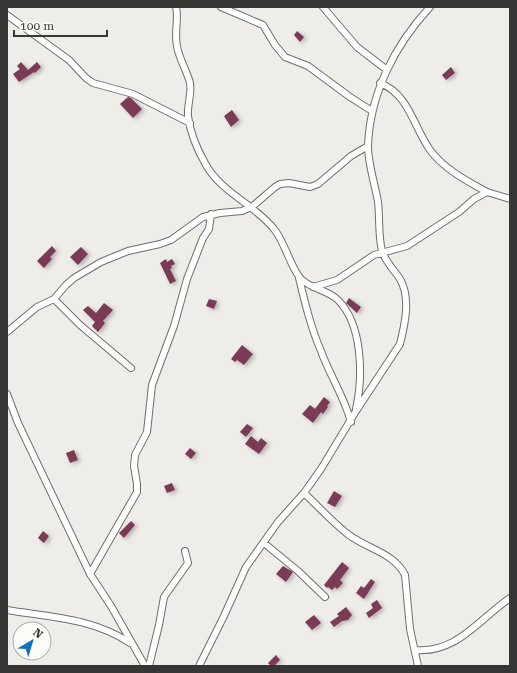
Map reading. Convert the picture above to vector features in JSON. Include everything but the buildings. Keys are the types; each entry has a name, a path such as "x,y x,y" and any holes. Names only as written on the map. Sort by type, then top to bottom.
{"street":[{"path":"176,7 177,47 190,83 188,112 196,143 214,176 249,208 266,220 278,234 299,278 308,314 319,346 346,403 351,422"},
{"path":"221,7 263,25 274,45 285,57 308,66 350,98 372,111"},
{"path":"323,7 357,47 386,70"},
{"path":"199,666 224,616 240,578 278,522 304,493 400,344 403,332 406,295 401,281 382,252 378,229 378,208 368,146 372,111 380,82 417,22 430,7"},
{"path":"7,16 69,60 86,78 93,83 133,94 190,123"},
{"path":"380,82 393,90 408,108 418,125 422,139 440,160 469,182 487,192 510,199"},
{"path":"7,332 37,307 54,299 70,281 101,262 128,251 171,240 195,221 211,214 242,211 249,208 262,199 274,187 280,184 289,183 310,187 318,184 351,156 368,146"},
{"path":"313,287 337,280 369,258 382,252 398,250 407,246 459,212 474,198 487,192"},
{"path":"90,574 137,492 134,466 135,455 148,432 152,386 174,326 187,279 203,238 209,229 211,214"},
{"path":"299,278 313,287 333,296 342,305 359,343 361,382 356,411"},
{"path":"54,299 80,325 131,368"},
{"path":"7,394 18,423 90,574 111,606 131,644 145,666"},
{"path":"304,493 350,535 393,560 401,567 405,575 410,629 416,650 418,666"},
{"path":"264,543 298,571 325,597"},
{"path":"149,666 164,597 188,563 185,551"},
{"path":"416,650 435,650 454,642 510,598"},
{"path":"7,610 82,622 112,631 131,644"}]}
